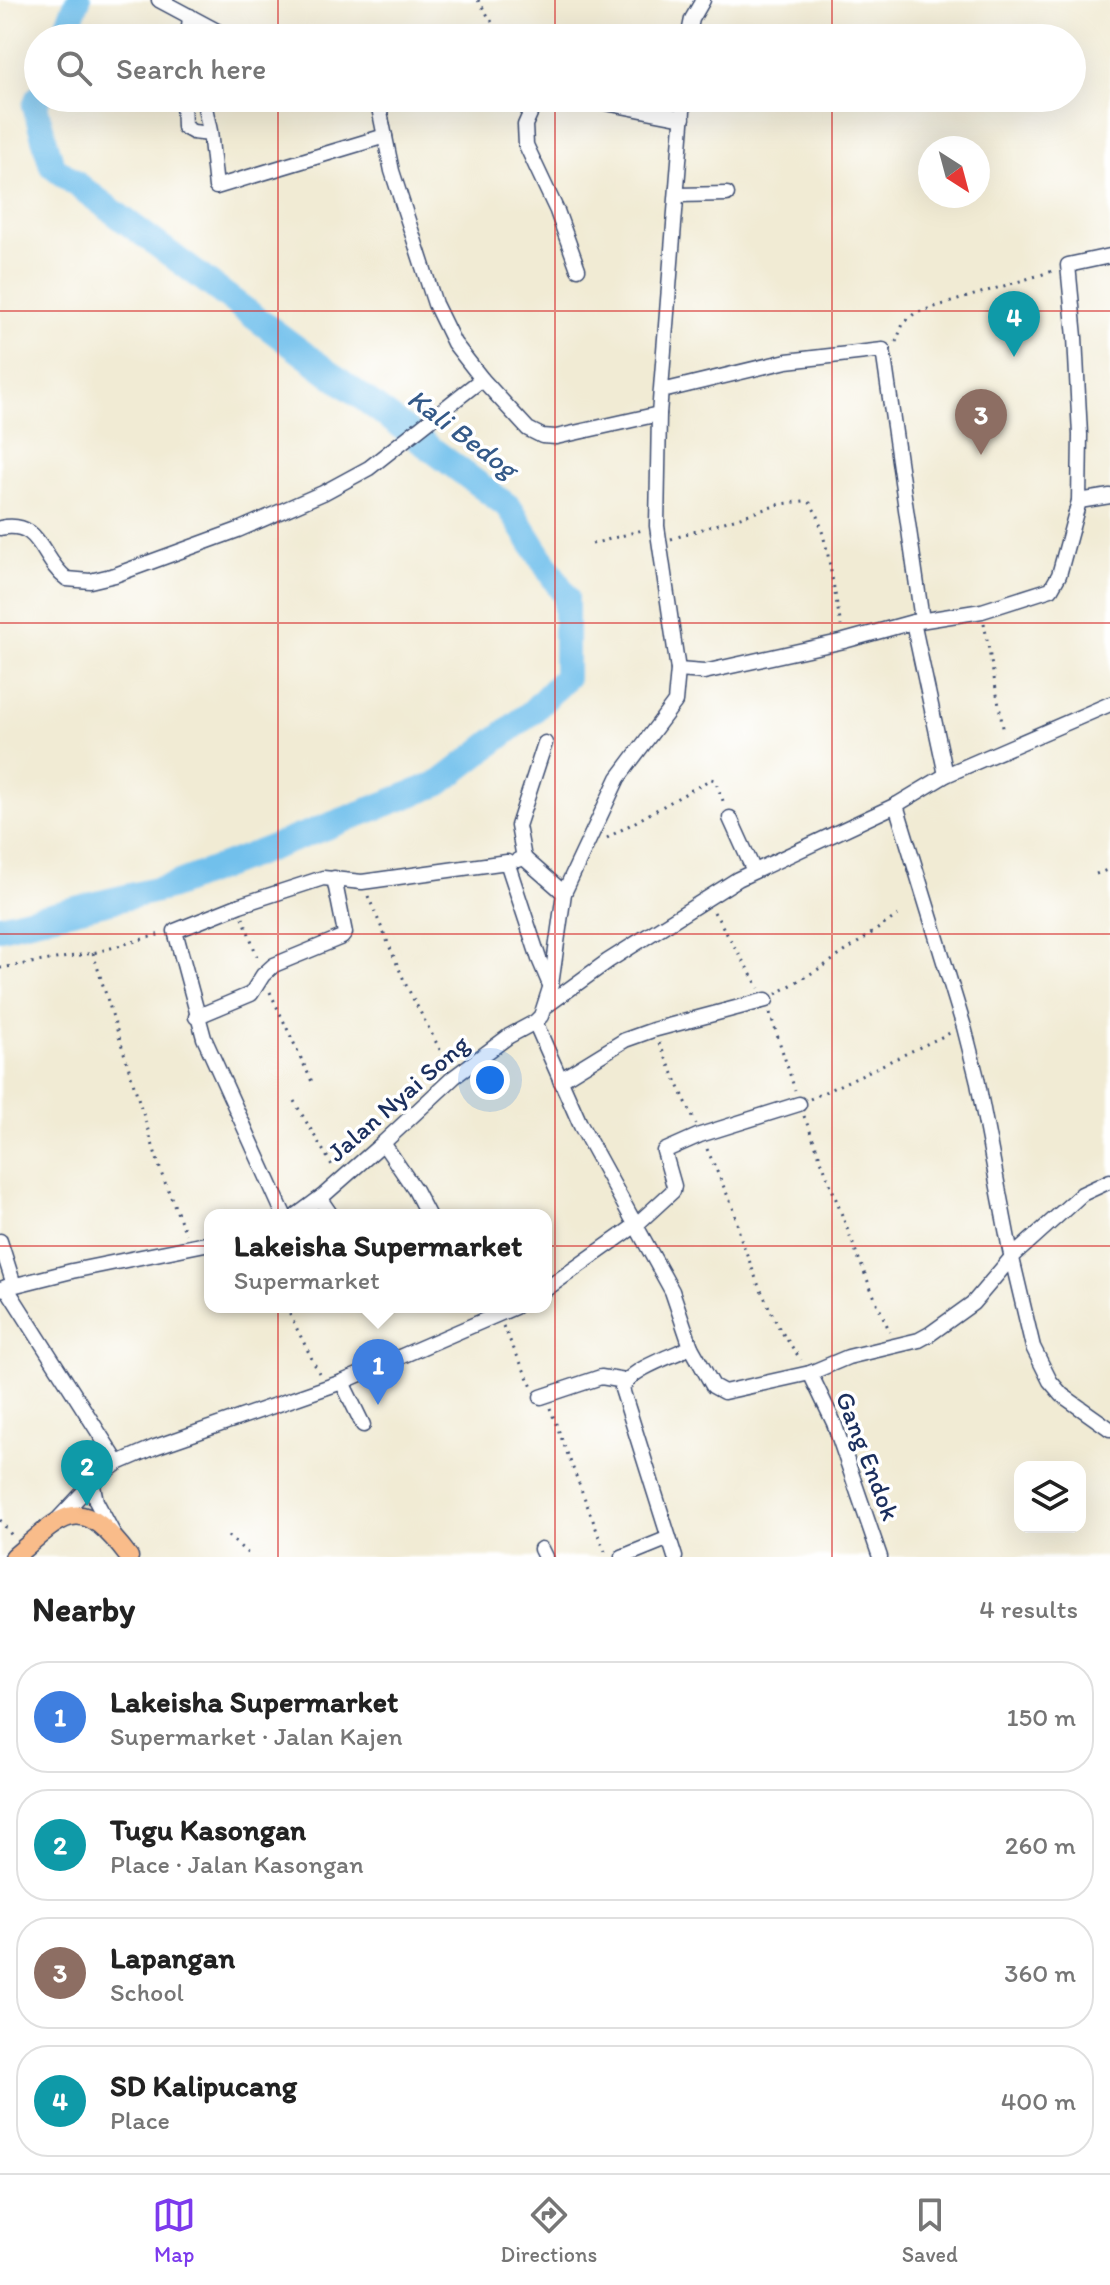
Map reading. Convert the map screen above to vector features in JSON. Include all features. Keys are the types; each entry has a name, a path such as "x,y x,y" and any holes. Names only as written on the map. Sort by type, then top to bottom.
{"main road":[{"path":"18,1553 64,1517 87,1515 107,1529 124,1550"}],"street":[{"path":"159,0 205,24"},
{"path":"691,24 695,4"},
{"path":"189,24 190,16"},
{"path":"183,112 184,127 193,132 210,134"},
{"path":"206,112 216,187 385,136"},
{"path":"380,112 392,171 435,304 454,343 528,429 542,436 556,437 659,414"},
{"path":"531,112 525,125 526,145 557,211 578,269"},
{"path":"652,112 683,118"},
{"path":"675,702 678,670 657,526 659,414 683,112"},
{"path":"678,195 727,194"},
{"path":"678,670 704,672 844,641 917,621 982,611 1044,592 1056,583 1079,501 1078,393 1068,265 1110,256"},
{"path":"662,391 787,361 883,350 917,621 946,775"},
{"path":"0,528 12,525 26,529 67,579 90,581 115,575 238,530 323,493 369,468 482,379"},
{"path":"1079,501 1110,496"},
{"path":"546,1006 564,893 618,778 675,702 704,672"},
{"path":"1110,704 1006,746 946,775 896,805 754,871 608,961 546,1006 535,1022 581,1126 672,1291 691,1347 713,1386 724,1392 810,1373 848,1357 897,1346 930,1334 985,1292 1012,1257 1082,1194 1110,1181"},
{"path":"545,743 518,826 524,858 564,893"},
{"path":"896,805 964,1027 1033,1347 1045,1373 1062,1395 1110,1429"},
{"path":"730,818 754,871"},
{"path":"281,1209 196,1017 175,931 240,905 323,878 362,882 524,858"},
{"path":"507,862 539,959 551,985"},
{"path":"196,1017 251,994 263,975 274,965 337,940 345,933 334,878"},
{"path":"560,1080 625,1040 766,1000"},
{"name":"Jalan Nyai Song","path":"306,1209 341,1181 454,1077 509,1036 535,1022"},
{"path":"552,1285 636,1225 673,1191 664,1151 700,1135 799,1104"},
{"path":"383,1143 425,1209"},
{"path":"320,1199 327,1209"},
{"path":"0,1241 7,1287 118,1463"},
{"path":"7,1287 204,1244"},
{"path":"476,1313 481,1322"},
{"path":"54,1523 69,1511 96,1479 118,1463 155,1447 342,1382 502,1313"},
{"path":"675,1557 622,1392 625,1381 634,1373 691,1347"},
{"name":"Gang Endok","path":"810,1373 834,1423 880,1557"},
{"path":"541,1397 601,1377 625,1381"},
{"path":"342,1382 363,1425"},
{"path":"96,1479 93,1492 124,1550"},
{"path":"622,1557 669,1538"}],"path":[{"path":"478,0 493,24"},
{"path":"883,350 895,343 903,324 915,313 1068,265"},
{"path":"659,543 781,504 810,503 818,516 827,550 844,641"},
{"path":"592,544 657,526"},
{"path":"982,611 1006,746"},
{"path":"586,848 711,779 715,780 730,818"},
{"path":"1096,874 1110,869"},
{"path":"362,882 406,985 454,1077"},
{"path":"706,899 766,1000 793,1080"},
{"path":"240,905 263,975 313,1084"},
{"path":"766,1000 827,964 898,915"},
{"path":"0,968 93,953 175,931"},
{"path":"93,953 162,1175 191,1247"},
{"path":"897,1346 868,1284 856,1245 799,1104 964,1027"},
{"path":"294,1101 341,1181"},
{"path":"740,1236 779,1328 810,1373"},
{"path":"289,1313 326,1387"},
{"path":"497,1315 531,1385 550,1407 607,1557"},
{"path":"0,1520 18,1553"},
{"path":"228,1536 252,1557"}],"waterway":[{"name":"Kali Bedog","path":"68,24 78,0"},
{"name":"Kali Bedog","path":"0,927 169,887 440,783 532,712 566,677 566,597 509,507 52,166 37,112"}],"place":[{"name":"SD Kalipucang","path":"1014,357"},
{"name":"Lapangan","path":"981,455"},
{"name":"Lakeisha Supermarket","path":"378,1405"},
{"name":"Tugu Kasongan","path":"87,1506"}]}
